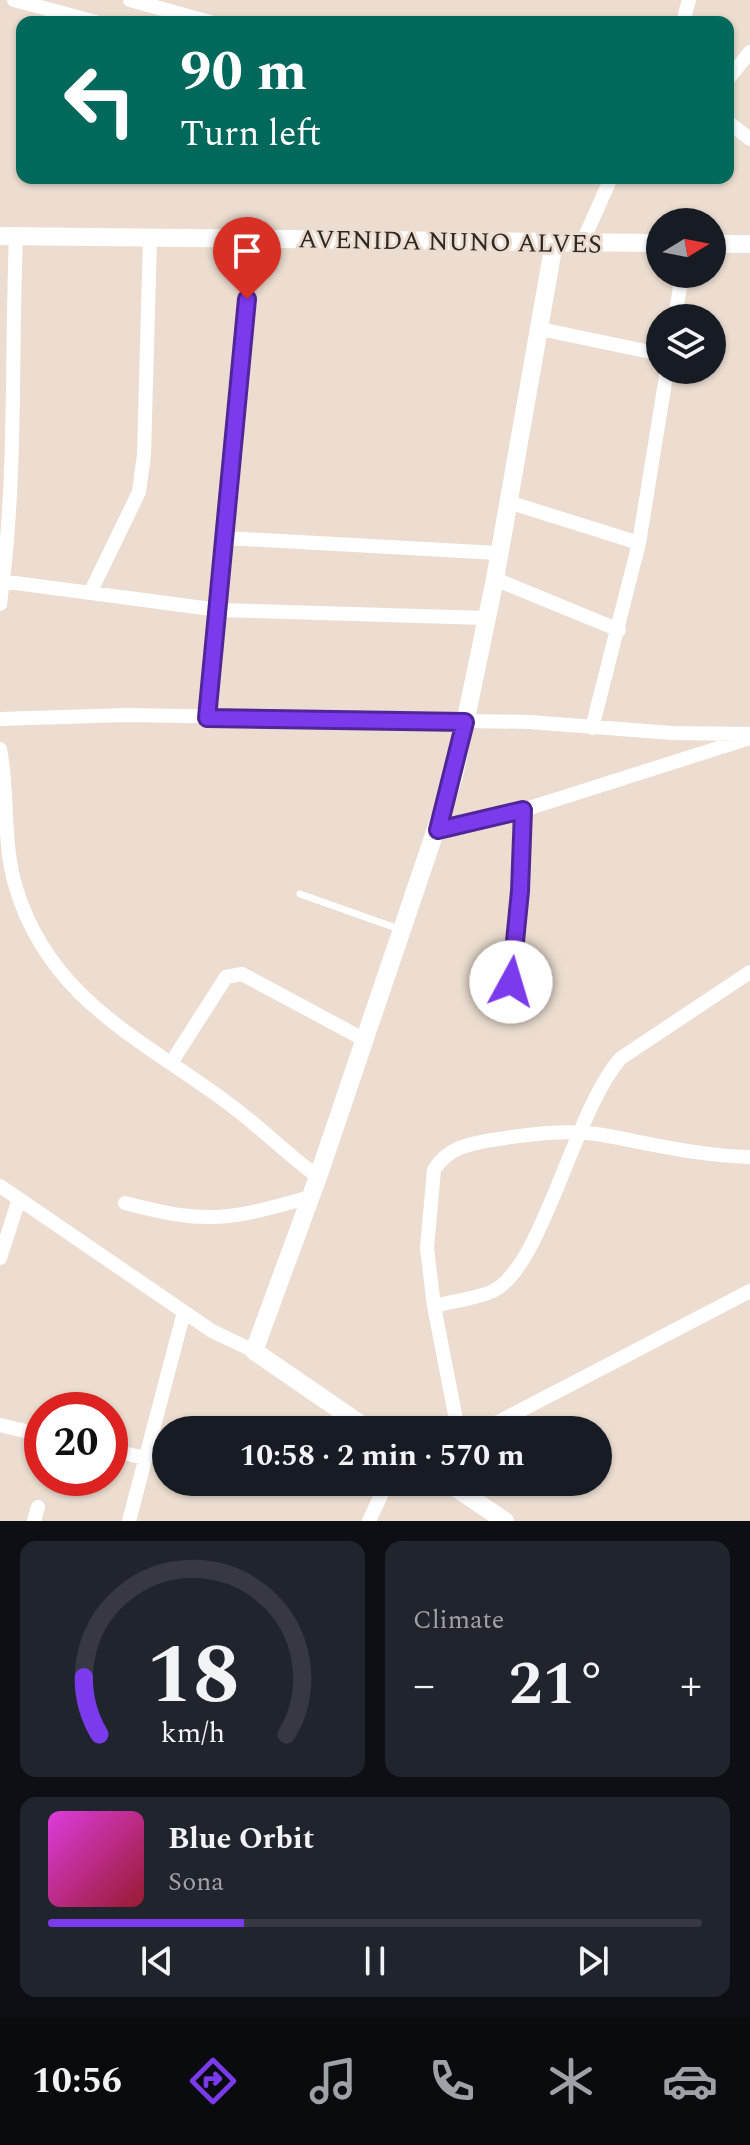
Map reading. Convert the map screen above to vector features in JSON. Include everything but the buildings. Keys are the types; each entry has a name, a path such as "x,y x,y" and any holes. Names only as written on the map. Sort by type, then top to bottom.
{"street":[{"path":"14,0 74,16"},
{"path":"130,0 188,16"},
{"path":"734,72 750,52"},
{"path":"734,127 750,139"},
{"path":"582,243 608,184"},
{"path":"0,604 15,411 8,236"},
{"name":"AVENIDA NUNO ALVES","path":"8,236 646,243"},
{"path":"90,593 139,492 144,455 150,237"},
{"path":"207,718 252,239"},
{"path":"254,1351 318,1177 438,830 465,722 495,579 554,243"},
{"path":"726,244 750,244"},
{"path":"540,329 646,351"},
{"path":"592,728 639,543 665,384"},
{"path":"508,502 639,543"},
{"path":"225,538 498,553"},
{"path":"495,579 619,630"},
{"path":"2,581 219,610 485,618"},
{"path":"0,719 126,715 530,722 750,736"},
{"path":"438,830 523,810 750,736"},
{"path":"0,749 7,846 16,888 53,966 88,1003 232,1106 318,1177"},
{"path":"434,1306 491,1292 511,1275 531,1249 577,1133 601,1085 621,1058 750,972"},
{"path":"171,1063 226,977 233,973 242,974 365,1040"},
{"path":"455,1416 434,1306 427,1248 434,1170 440,1160 466,1144 534,1134 577,1133 660,1149 750,1157"},
{"path":"0,1186 184,1312 254,1351 349,1416"},
{"path":"125,1203 171,1215 211,1220 240,1217 310,1197"},
{"path":"0,1258 19,1199"},
{"path":"510,1416 750,1291"},
{"path":"129,1521 184,1312"},
{"path":"0,1425 24,1431"},
{"path":"128,1454 145,1458"},
{"path":"369,1521 381,1496"},
{"path":"468,1496 505,1521"}],"lane":[{"path":"511,982 520,891 523,810"},
{"path":"300,894 401,930"}],"route":[{"path":"247,299 207,718 465,722 454,776 438,830 523,810 520,891 511,982"}]}
